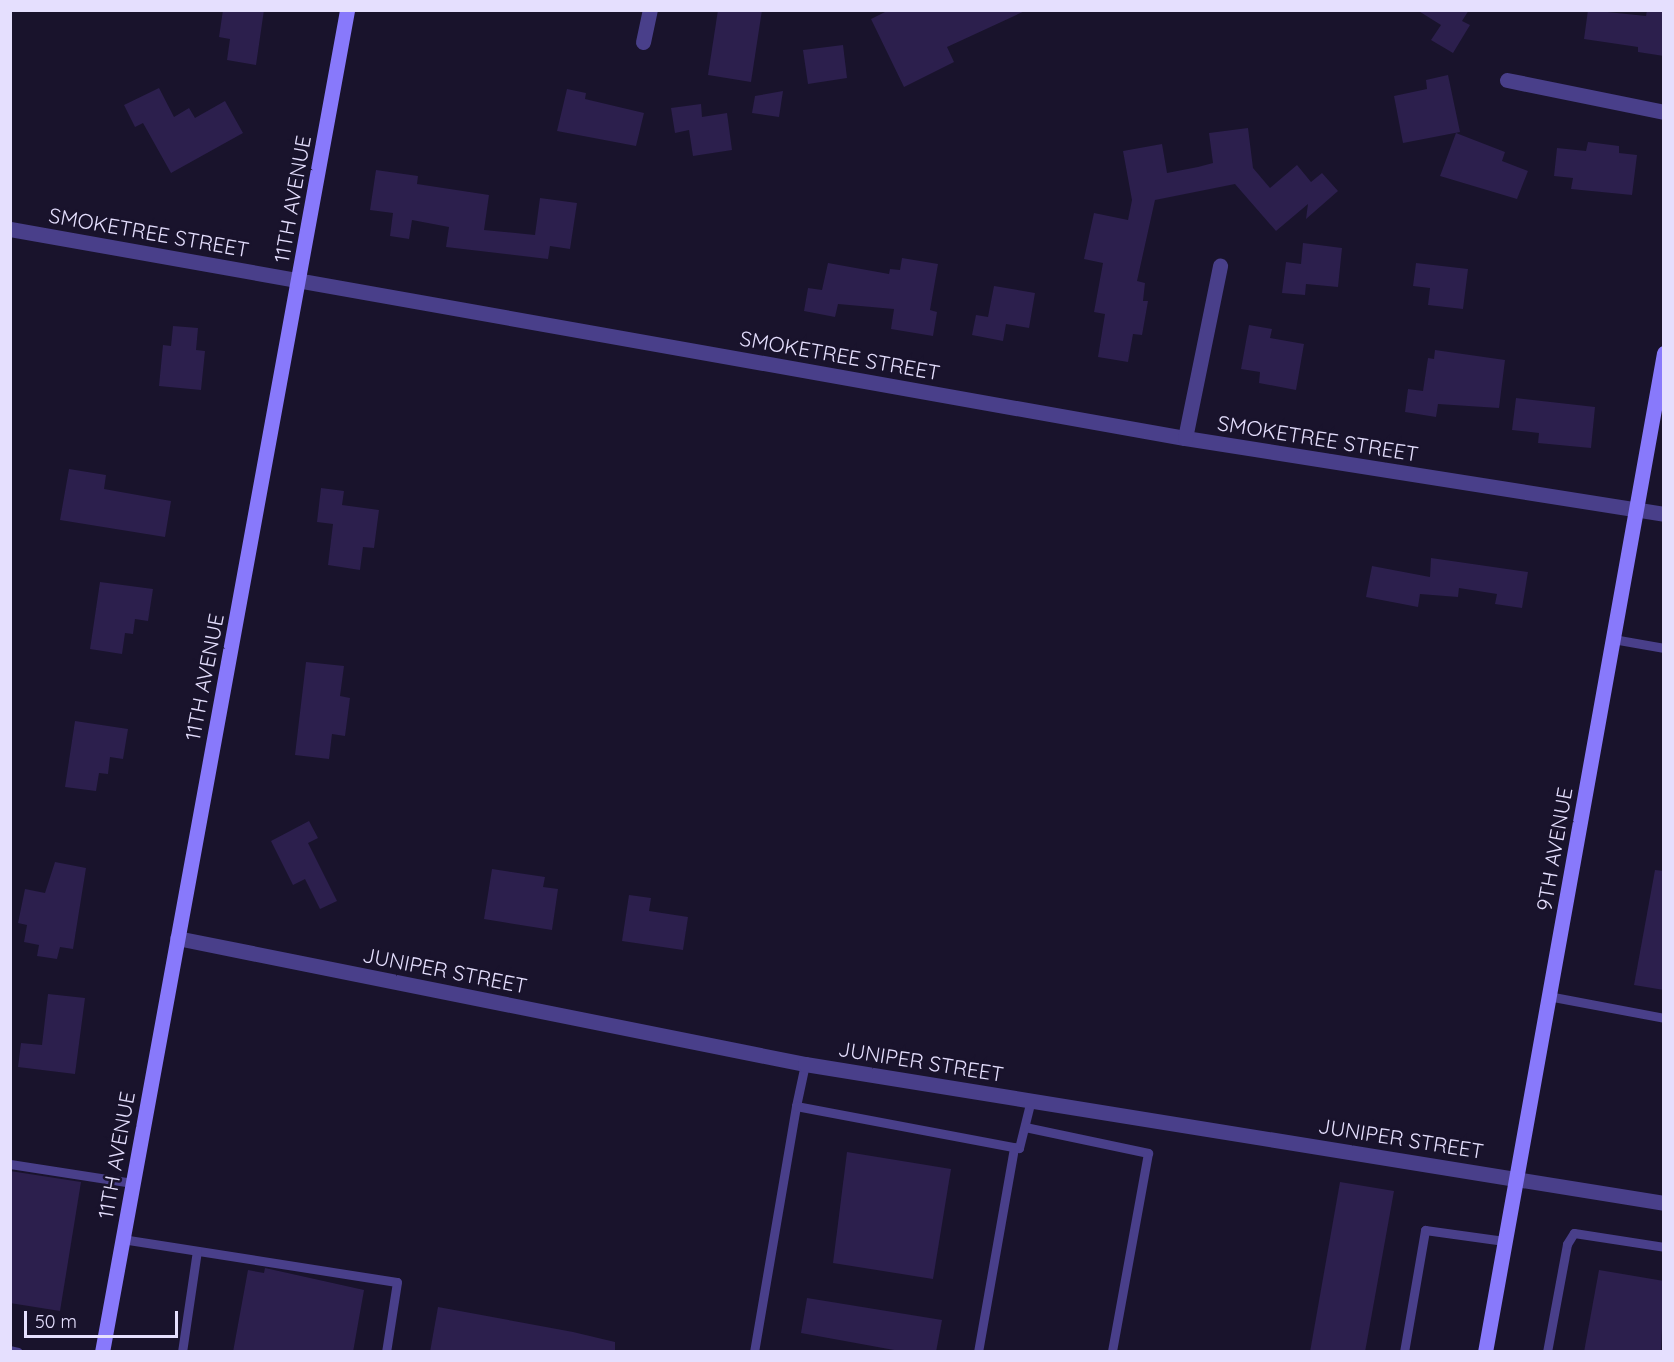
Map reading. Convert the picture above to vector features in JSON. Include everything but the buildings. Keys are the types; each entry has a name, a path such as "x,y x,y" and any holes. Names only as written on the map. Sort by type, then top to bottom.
{"main road":[{"name":"11TH AVENUE","path":"102,1352 347,10"},
{"name":"9TH AVENUE","path":"1485,1352 1664,353"}],"street":[{"path":"643,42 650,10"},
{"path":"1507,80 1664,112"},
{"name":"SMOKETREE STREET","path":"10,229 1185,438 1664,514"},
{"path":"1185,438 1220,266"},
{"name":"JUNIPER STREET","path":"177,938 805,1064 1516,1177 1664,1203"}],"lane":[{"path":"1613,639 1664,648"},
{"path":"1548,996 1664,1018"},
{"path":"754,1352 805,1064"},
{"path":"796,1106 1019,1148 1031,1100"},
{"path":"1025,1127 1148,1153 1112,1352"},
{"path":"978,1352 1014,1147"},
{"path":"10,1164 133,1183"},
{"path":"1404,1352 1425,1230 1504,1241"},
{"path":"1547,1352 1567,1244 1574,1233 1664,1247"},
{"path":"122,1239 397,1282 386,1352"},
{"path":"182,1352 197,1251"},
{"path":"10,1350 18,1352"}]}
